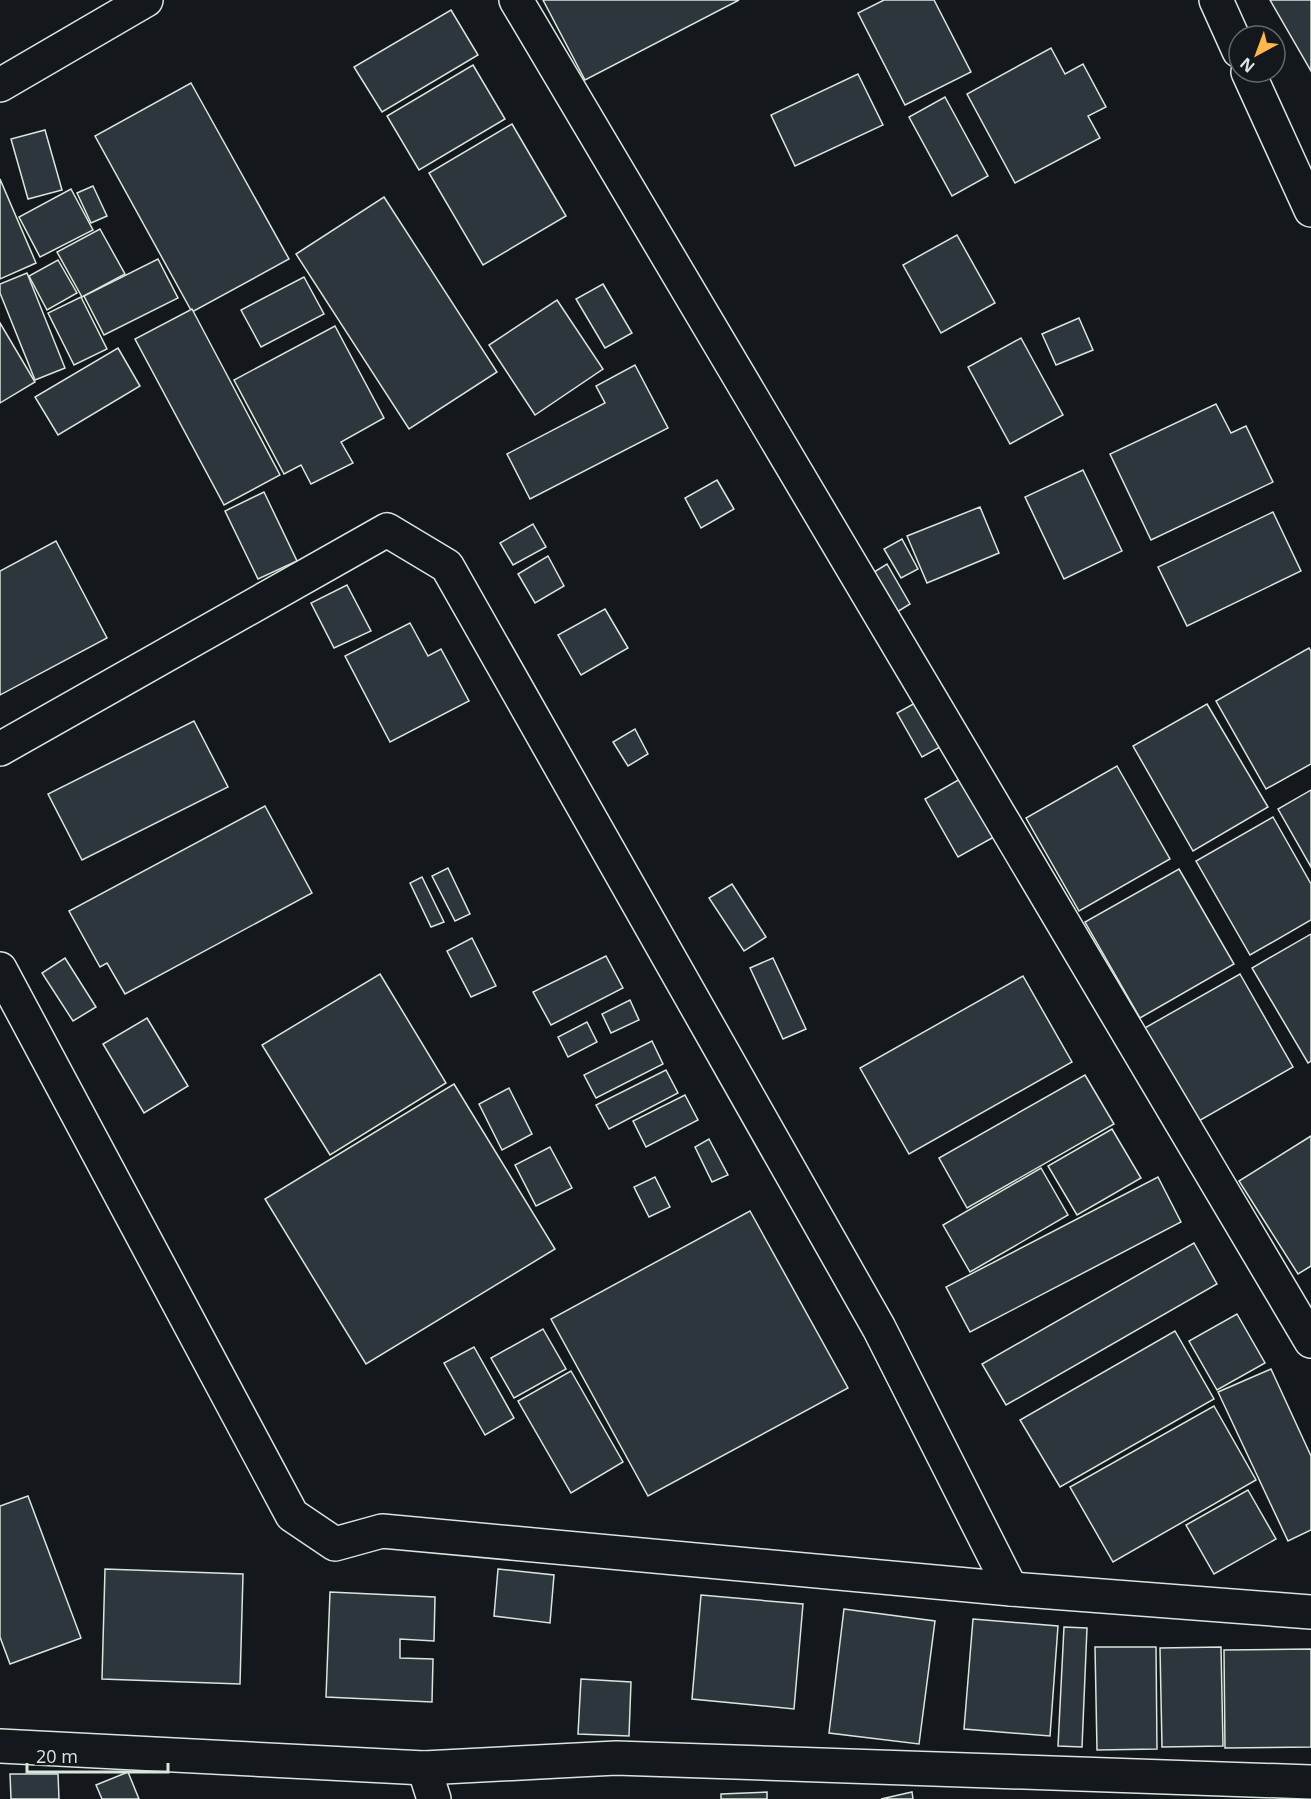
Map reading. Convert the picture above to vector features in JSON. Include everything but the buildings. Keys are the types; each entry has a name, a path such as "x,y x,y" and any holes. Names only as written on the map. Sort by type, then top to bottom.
{"street":[{"path":"0,85 146,0"},
{"path":"516,0 1311,1341"},
{"path":"1216,0 1227,24"},
{"path":"1253,84 1311,210"},
{"path":"0,749 387,530 447,566 879,1328 1011,1589"},
{"path":"0,969 291,1515 335,1544 382,1532 1011,1589 1311,1612"},
{"path":"0,1746 424,1767 616,1758 1311,1782"},
{"path":"424,1767 434,1799"}]}
